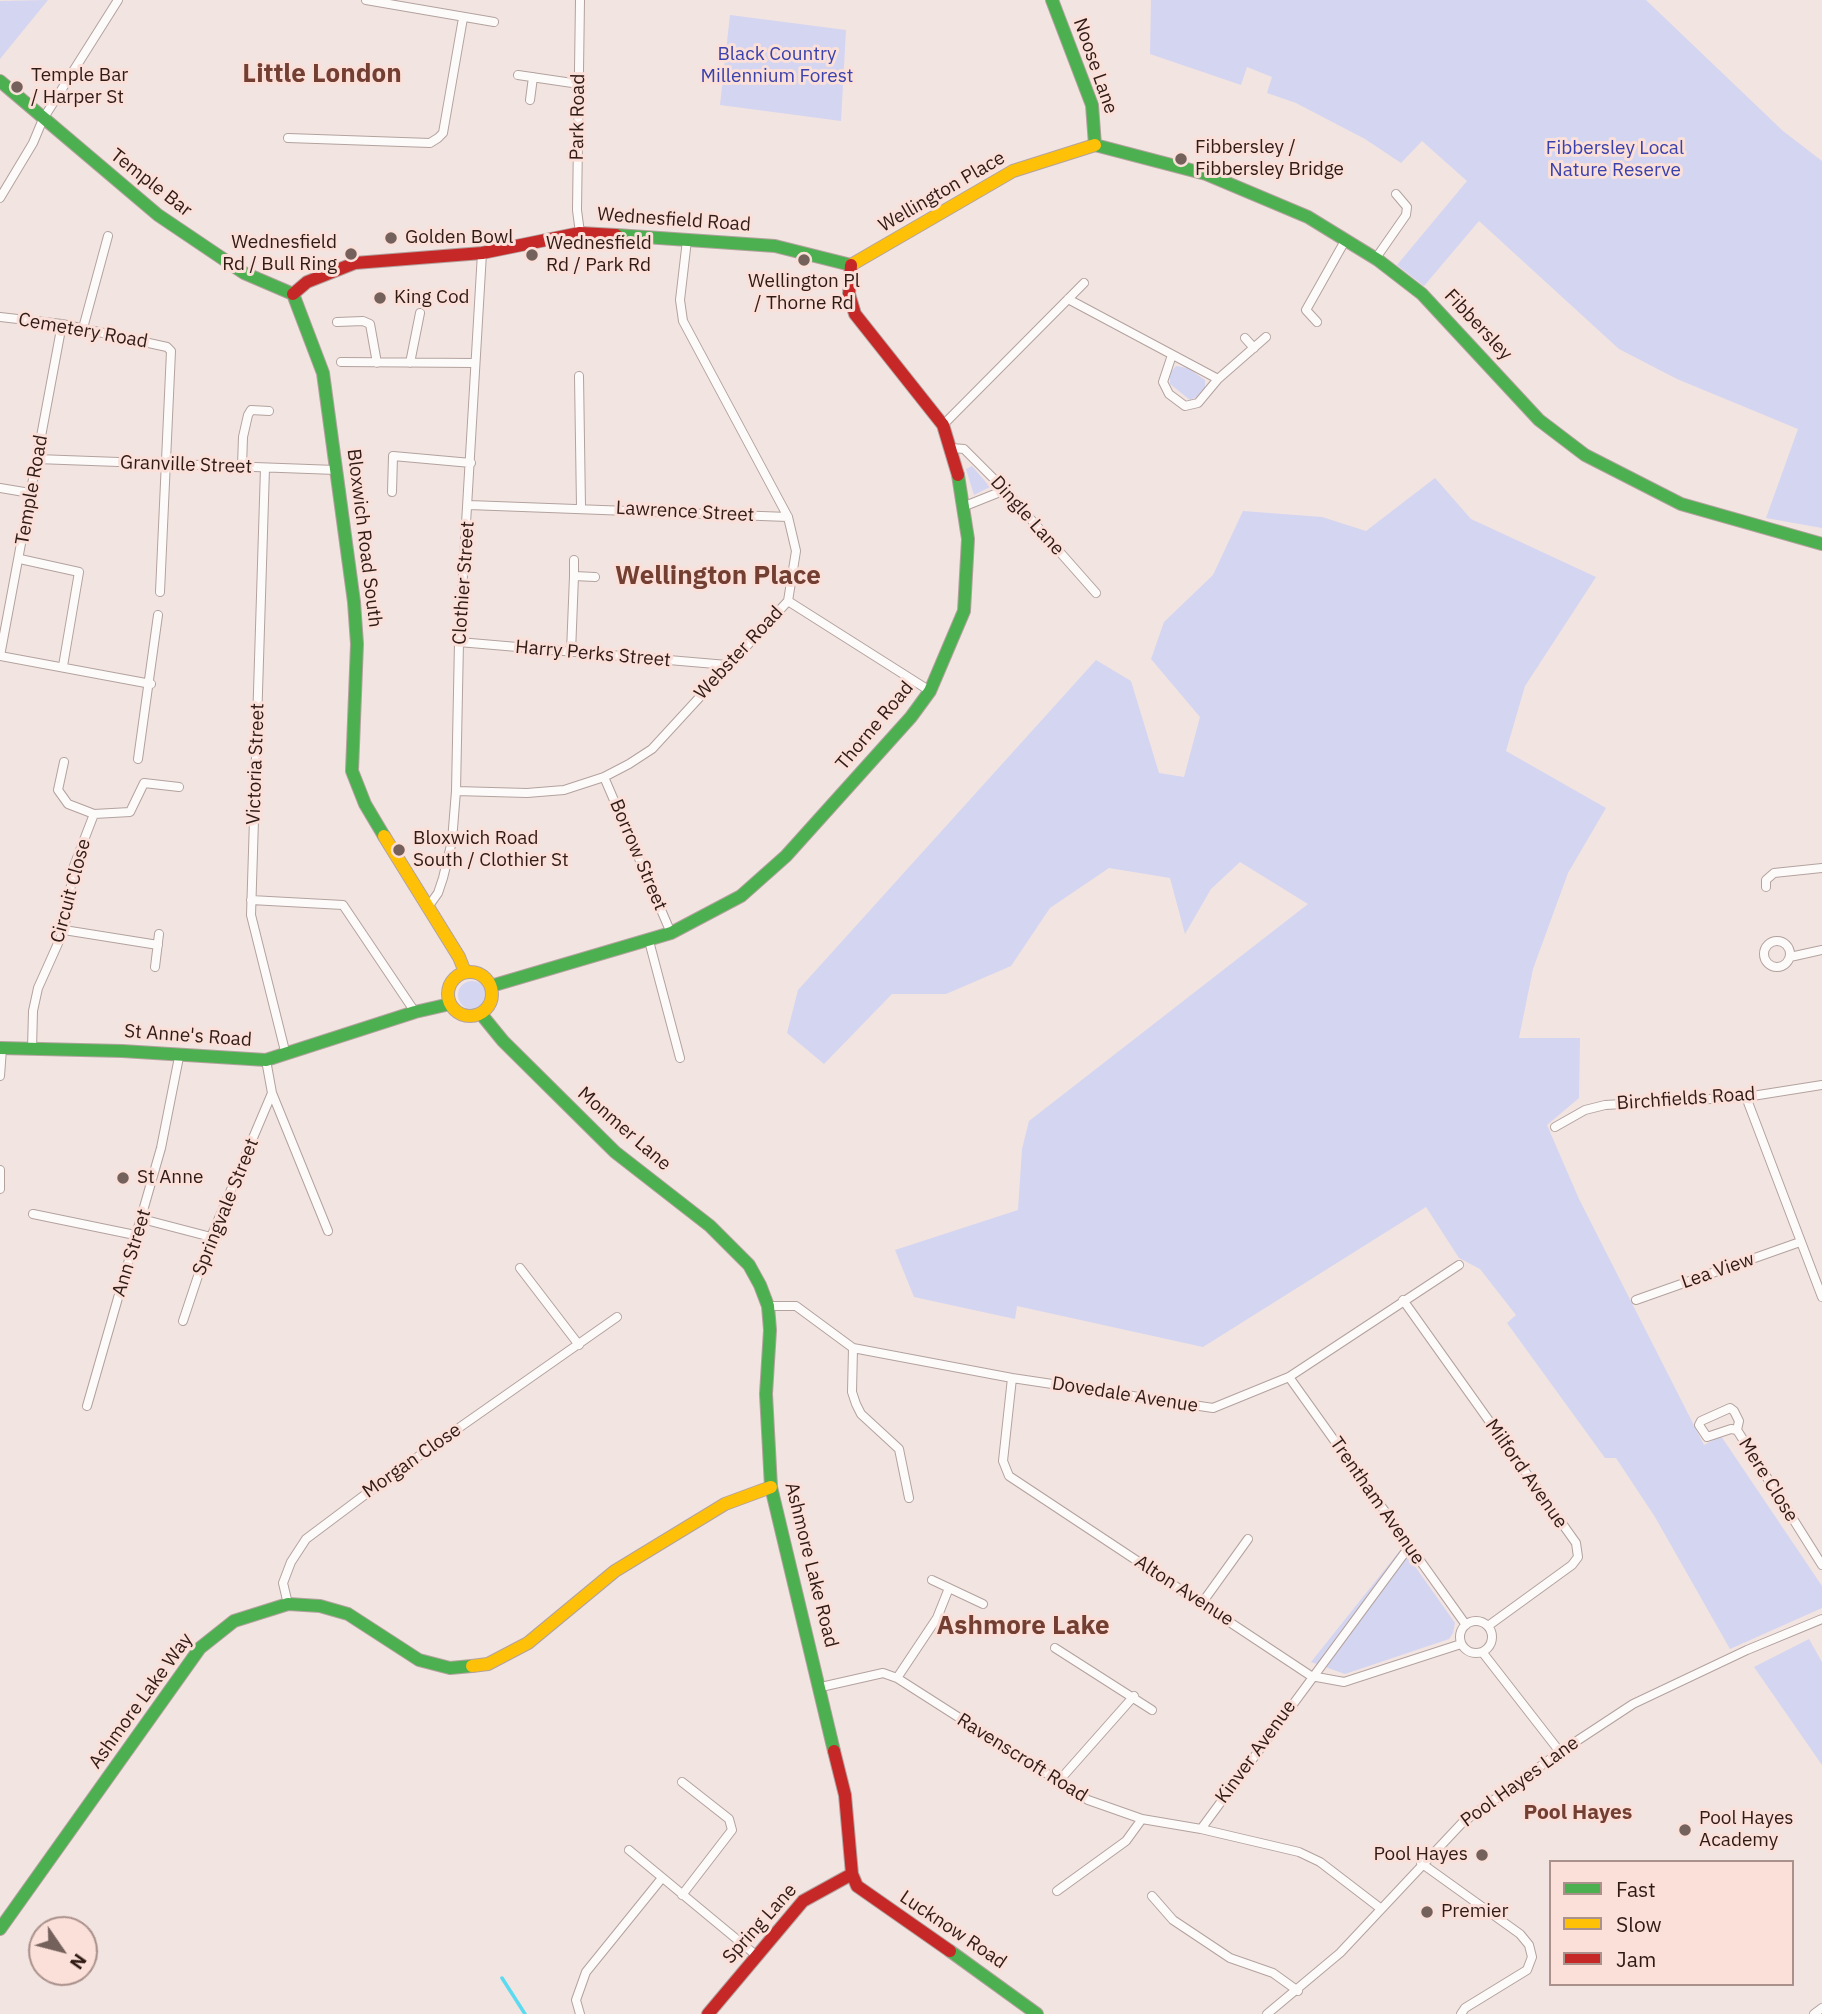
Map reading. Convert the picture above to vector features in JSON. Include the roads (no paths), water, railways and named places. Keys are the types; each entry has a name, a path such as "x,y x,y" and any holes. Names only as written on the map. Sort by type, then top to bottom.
{"street":[{"path":"0,198 33,143 43,119 118,0"},
{"path":"366,0 401,3 463,18 494,22"},
{"name":"Park Road","path":"580,0 577,211 580,233"},
{"name":"Noose Lane","path":"1052,0 1092,105 1096,130 1095,145"},
{"path":"288,138 430,144 438,138 445,126 463,18"},
{"path":"518,75 579,84"},
{"path":"530,100 533,77"},
{"name":"Temple Bar","path":"0,81 142,202 229,264 293,294"},
{"name":"Fibbersley","path":"1095,145 1206,174 1308,217 1377,259 1422,294 1539,420 1586,455 1681,504 1822,544"},
{"name":"Wellington Place","path":"851,265 1013,172 1095,145"},
{"path":"1377,259 1406,215 1407,207 1396,194"},
{"name":"Wednesfield Road","path":"293,294 316,278 355,263 482,253 580,233 775,246 851,265"},
{"path":"83,328 108,236"},
{"path":"1317,322 1306,310 1346,239"},
{"name":"Webster Road","path":"456,791 527,793 564,790 604,777 652,749 788,601 796,551 788,517 683,321 680,300 687,240"},
{"name":"Clothier Street","path":"428,907 438,893 452,841 456,791 459,642 482,253"},
{"name":"Thorne Road","path":"491,986 649,941 671,933 741,896 786,856 911,717 930,691 964,611 968,539 965,506 952,448 943,425 855,314 849,294 851,265"},
{"path":"943,425 1084,283"},
{"name":"Bloxwich Road South","path":"293,294 321,362 336,470 357,644 352,771 365,804 459,957 465,972"},
{"path":"1068,299 1218,379"},
{"path":"410,363 420,313"},
{"name":"Cemetery Road","path":"0,317 83,328 167,347 172,351 166,464"},
{"path":"337,322 363,321 370,324 377,363"},
{"name":"Temple Road","path":"0,656 62,324"},
{"path":"1172,355 1163,383 1180,404 1190,407 1198,403 1218,379 1266,337"},
{"path":"1245,338 1254,348"},
{"path":"341,362 474,363"},
{"path":"579,376 582,507"},
{"path":"242,466 243,436 248,415 251,410 269,411"},
{"name":"Dingle Lane","path":"952,448 964,449 1005,490 1096,593"},
{"path":"392,492 393,456 471,463"},
{"name":"Granville Street","path":"37,459 336,470"},
{"path":"160,592 166,464"},
{"name":"Victoria Street","path":"265,468 251,915 286,1056"},
{"path":"0,488 30,493"},
{"path":"965,506 1005,490"},
{"name":"Lawrence Street","path":"469,505 582,507 788,517"},
{"path":"20,559 79,572 63,666"},
{"path":"571,652 574,560"},
{"path":"574,576 594,577"},
{"path":"788,601 930,691"},
{"path":"138,760 151,684 158,615"},
{"name":"Harry Perks Street","path":"459,642 727,665"},
{"path":"0,656 151,684"},
{"path":"64,762 58,790 68,804 94,814 130,812 144,783 178,788"},
{"name":"Borrow Street","path":"604,777 671,933"},
{"name":"Circuit Close","path":"32,1049 33,1012 38,988 64,930 74,866 94,814"},
{"path":"1766,887 1766,880 1774,873 1822,868"},
{"path":"251,900 344,905 415,1012"},
{"path":"64,930 158,945"},
{"path":"155,967 159,934"},
{"path":"649,941 680,1058"},
{"path":"1790,957 1822,950"},
{"path":"465,972 480,974 491,986 492,999 481,1014 463,1016 450,1004 449,986 465,972"},
{"name":"St Anne's Road","path":"1,1049 122,1051 179,1057 266,1060 286,1056 415,1012 450,1004"},
{"name":"Monmer Lane","path":"481,1014 513,1051 615,1152 701,1219 749,1265"},
{"path":"0,1076 1,1049"},
{"name":"Ann Street","path":"87,1406 161,1149 179,1057"},
{"path":"266,1060 272,1093 328,1231"},
{"name":"Birchfields Road","path":"1555,1127 1585,1110 1605,1105 1746,1097 1822,1085"},
{"name":"Springvale Street","path":"184,1321 211,1237 272,1093"},
{"path":"1746,1097 1822,1297"},
{"path":"0,1170 0,1189"},
{"path":"33,1214 135,1236"},
{"path":"142,1219 211,1237"},
{"name":"Lea View","path":"1636,1300 1800,1242"},
{"name":"Ashmore Lake Road","path":"749,1265 768,1306 770,1330 766,1446 771,1487 845,1795 852,1874"},
{"name":"Dovedale Avenue","path":"768,1306 796,1306 810,1313 853,1348 1012,1378 1213,1408 1289,1377 1459,1265"},
{"path":"520,1268 579,1345"},
{"name":"Milford Avenue","path":"1403,1300 1576,1543 1578,1557 1572,1565 1488,1626"},
{"name":"Morgan Close","path":"288,1604 284,1583 291,1562 306,1539 386,1479 617,1317"},
{"path":"853,1348 852,1392 856,1404 860,1414 899,1449 909,1497"},
{"name":"Trentham Avenue","path":"1289,1377 1466,1625"},
{"name":"Alton Avenue","path":"1012,1378 1003,1461 1009,1476 1311,1676 1344,1682 1461,1644"},
{"name":"Mere Close","path":"1737,1430 1707,1437 1699,1425 1701,1421 1730,1408 1738,1416 1737,1430 1822,1565"},
{"name":"Ashmore Lake Way","path":"0,1929 200,1648 234,1621 288,1604 320,1606 348,1614 419,1660 450,1668 488,1664 528,1643 615,1571 725,1504 771,1487"},
{"path":"1202,1603 1248,1539"},
{"name":"Kinver Avenue","path":"1201,1829 1311,1676 1409,1547"},
{"path":"932,1580 983,1604"},
{"path":"821,1687 883,1673 897,1678 937,1618 949,1588"},
{"name":"Pool Hayes Lane","path":"1267,2014 1298,1991 1340,1952 1421,1863 1462,1823 1560,1752 1633,1704 1822,1619"},
{"path":"1475,1621 1488,1626 1493,1636 1492,1643 1483,1653 1474,1654 1461,1644 1461,1631 1466,1625 1475,1621"},
{"path":"1055,1648 1096,1677 1134,1696 1152,1710"},
{"path":"1483,1653 1560,1752"},
{"name":"Ravenscroft Road","path":"897,1678 1057,1783 1088,1800 1142,1819 1201,1829 1299,1852 1320,1862 1380,1908"},
{"path":"1057,1783 1134,1696"},
{"path":"682,1782 729,1819 732,1830 682,1895"},
{"path":"1058,1891 1126,1841 1142,1819"},
{"path":"629,1850 757,1955"},
{"path":"1421,1863 1520,1934 1531,1952 1527,1970 1465,2008 1461,2014"},
{"name":"Spring Lane","path":"708,2014 803,1901 852,1874"},
{"name":"Lucknow Road","path":"852,1874 857,1886 868,1895 1037,2014"},
{"path":"580,2014 576,2000 586,1972 663,1878"},
{"path":"1152,1896 1173,1920 1230,1958 1273,1973 1298,1991"},
{"path":"1814,2014 1822,2007"}],"waterway":[{"path":"502,1978 525,2014"}],"place":[{"name":"Temple Bar / Harper St","path":"17,87"},
{"name":"Fibbersley / Fibbersley Bridge","path":"1181,159"},
{"name":"Golden Bowl","path":"391,238"},
{"name":"Wednesfield Rd / Bull Ring","path":"351,254"},
{"name":"Wednesfield Rd / Park Rd","path":"532,255"},
{"name":"Wellington Pl / Thorne Rd","path":"804,260"},
{"name":"King Cod","path":"380,298"},
{"name":"Bloxwich Road South / Clothier St","path":"399,850"},
{"name":"St Anne","path":"123,1178"},
{"name":"Pool Hayes Academy","path":"1685,1830"},
{"name":"Pool Hayes","path":"1482,1855"},
{"name":"Premier","path":"1427,1912"}],"district":[{"name":"Little London","path":"322,74"},
{"name":"Wellington Place","path":"718,576"},
{"name":"Ashmore Lake","path":"1023,1626"},
{"name":"Pool Hayes","path":"1578,1813"}],"park label":[{"name":"Black Country Millennium Forest","path":"777,66"},
{"name":"Fibbersley Local Nature Reserve","path":"1615,160"}]}
